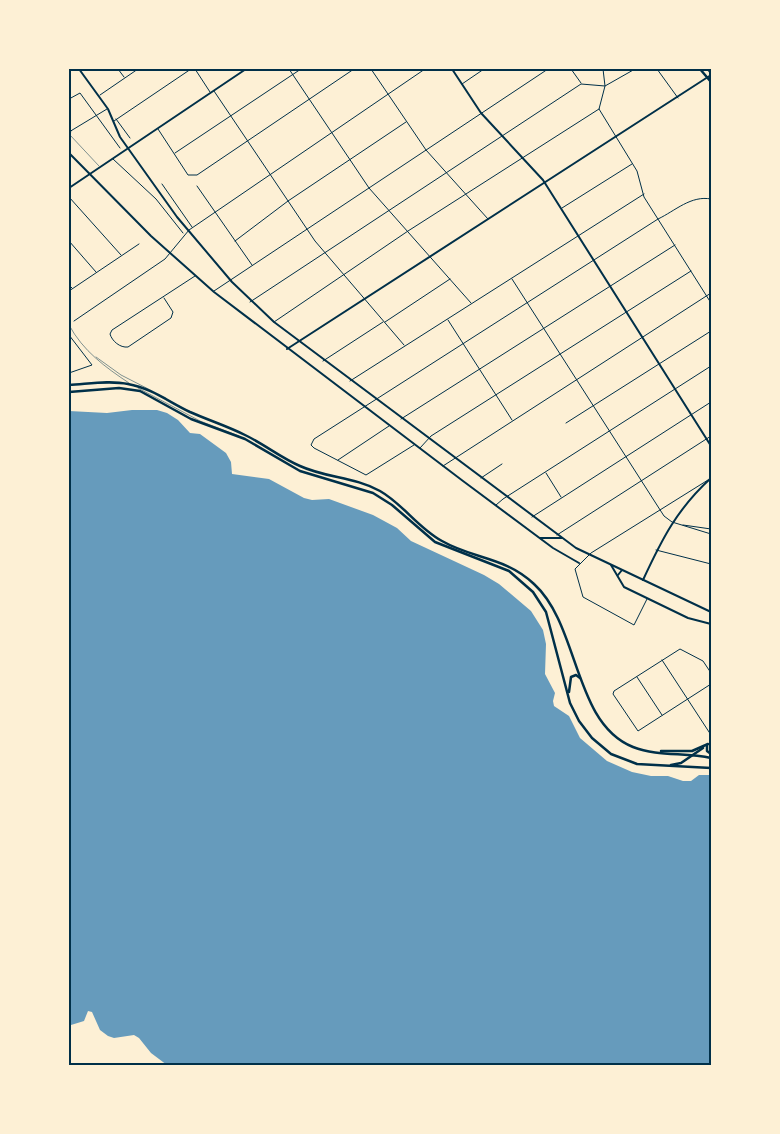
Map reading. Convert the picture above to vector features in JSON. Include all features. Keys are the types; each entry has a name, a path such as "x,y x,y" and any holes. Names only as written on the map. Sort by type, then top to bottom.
{"main road":[{"path":"700,69 710,75"},
{"path":"708,69 711,82"},
{"path":"69,385 118,383 133,385 246,435 300,466 374,488 390,498 427,531 443,542 495,560 524,575 542,592 553,608 593,708 606,727 624,743 647,751 711,756"},
{"path":"69,392 116,388 136,390 192,419 238,437 305,473 373,493 392,505 435,542 502,568 521,580 537,597 549,617 568,696 579,720 600,745 628,761 656,767 711,768"},
{"path":"568,696 571,677 579,676 582,681"},
{"path":"647,751 690,751 708,744"},
{"path":"656,767 679,764 708,744"},
{"path":"708,744 706,751 711,756"}],"street":[{"path":"79,69 108,109 128,148 189,230 250,302 296,341 557,535 588,555 711,612"},
{"path":"118,69 125,78"},
{"path":"99,96 138,69"},
{"path":"113,121 191,69"},
{"path":"195,69 211,93"},
{"path":"69,188 246,69"},
{"path":"289,69 369,188 472,303"},
{"path":"174,154 301,69"},
{"path":"158,129 188,175 192,176 354,69"},
{"path":"371,69 426,150 488,219"},
{"path":"74,321 166,260 184,234 189,230 269,173 425,69"},
{"path":"452,69 481,113 545,183 625,313 711,446"},
{"path":"462,84 484,69"},
{"path":"214,292 548,69"},
{"path":"571,69 581,84"},
{"path":"274,322 408,231 599,109 605,86 603,69"},
{"path":"250,302 581,84 605,86 635,69"},
{"path":"657,69 678,98"},
{"path":"286,349 678,98 710,75"},
{"path":"214,90 307,229 404,346"},
{"path":"69,99 80,93 120,148"},
{"path":"70,131 108,109"},
{"path":"599,109 633,163 644,194 658,219 711,302"},
{"path":"116,119 130,138"},
{"path":"235,241 288,201 406,122"},
{"path":"69,153 170,253 214,292 286,349 496,506 564,556 579,563"},
{"path":"113,159 156,199 184,234"},
{"path":"560,209 633,163"},
{"path":"162,184 192,228"},
{"path":"197,186 253,266"},
{"path":"350,381 644,194"},
{"path":"69,197 121,256"},
{"path":"414,445 369,474 364,474 314,448 311,444 314,439 658,219 690,201 702,198 711,199"},
{"path":"69,241 96,272"},
{"path":"69,291 139,244"},
{"path":"401,419 675,245"},
{"path":"420,449 428,439 691,271"},
{"path":"164,298 173,312 172,316 128,347 117,344 110,334 196,276"},
{"path":"511,278 641,481 661,509 672,522 711,534"},
{"path":"323,360 451,279"},
{"path":"69,285 72,289"},
{"path":"443,466 711,293"},
{"path":"448,318 512,420"},
{"path":"566,423 711,331"},
{"path":"69,336 92,365 69,373"},
{"path":"496,506 506,497 711,366"},
{"path":"532,517 711,402"},
{"path":"337,460 390,426"},
{"path":"557,535 711,436"},
{"path":"481,478 502,464"},
{"path":"545,472 562,498"},
{"path":"648,598 634,625 583,597 574,573 579,563 588,555 711,478"},
{"path":"643,580 656,550 672,522 692,496 711,478"},
{"path":"680,525 711,529"},
{"path":"538,537 562,538"},
{"path":"656,550 711,564"},
{"path":"611,565 624,587 688,618 711,624"},
{"path":"618,575 622,570"},
{"path":"711,673 703,661 683,649 676,650 613,692 613,696 636,730 640,730 711,684"},
{"path":"662,660 711,735"},
{"path":"636,676 662,716"}],"lane":[{"path":"70,131 70,135 101,167"},
{"path":"69,325 75,335 106,368 133,385 200,421 247,439 273,455"},
{"path":"94,356 120,374 170,401"}],"water":[{"path":"157,410 167,413 178,420 190,433 200,434 226,453 231,462 232,474 269,479 304,498 312,500 329,499 373,515 397,528 411,541 484,575 499,584 531,611 543,630 546,644 545,674 555,693 554,706 569,716 580,738 607,761 632,772 651,776 668,776 683,781 691,781 699,775 711,775 711,1065 167,1065 151,1053 139,1038 134,1035 114,1038 108,1036 100,1030 92,1012 88,1011 84,1021 71,1025 69,1023 69,411 107,413"}]}
